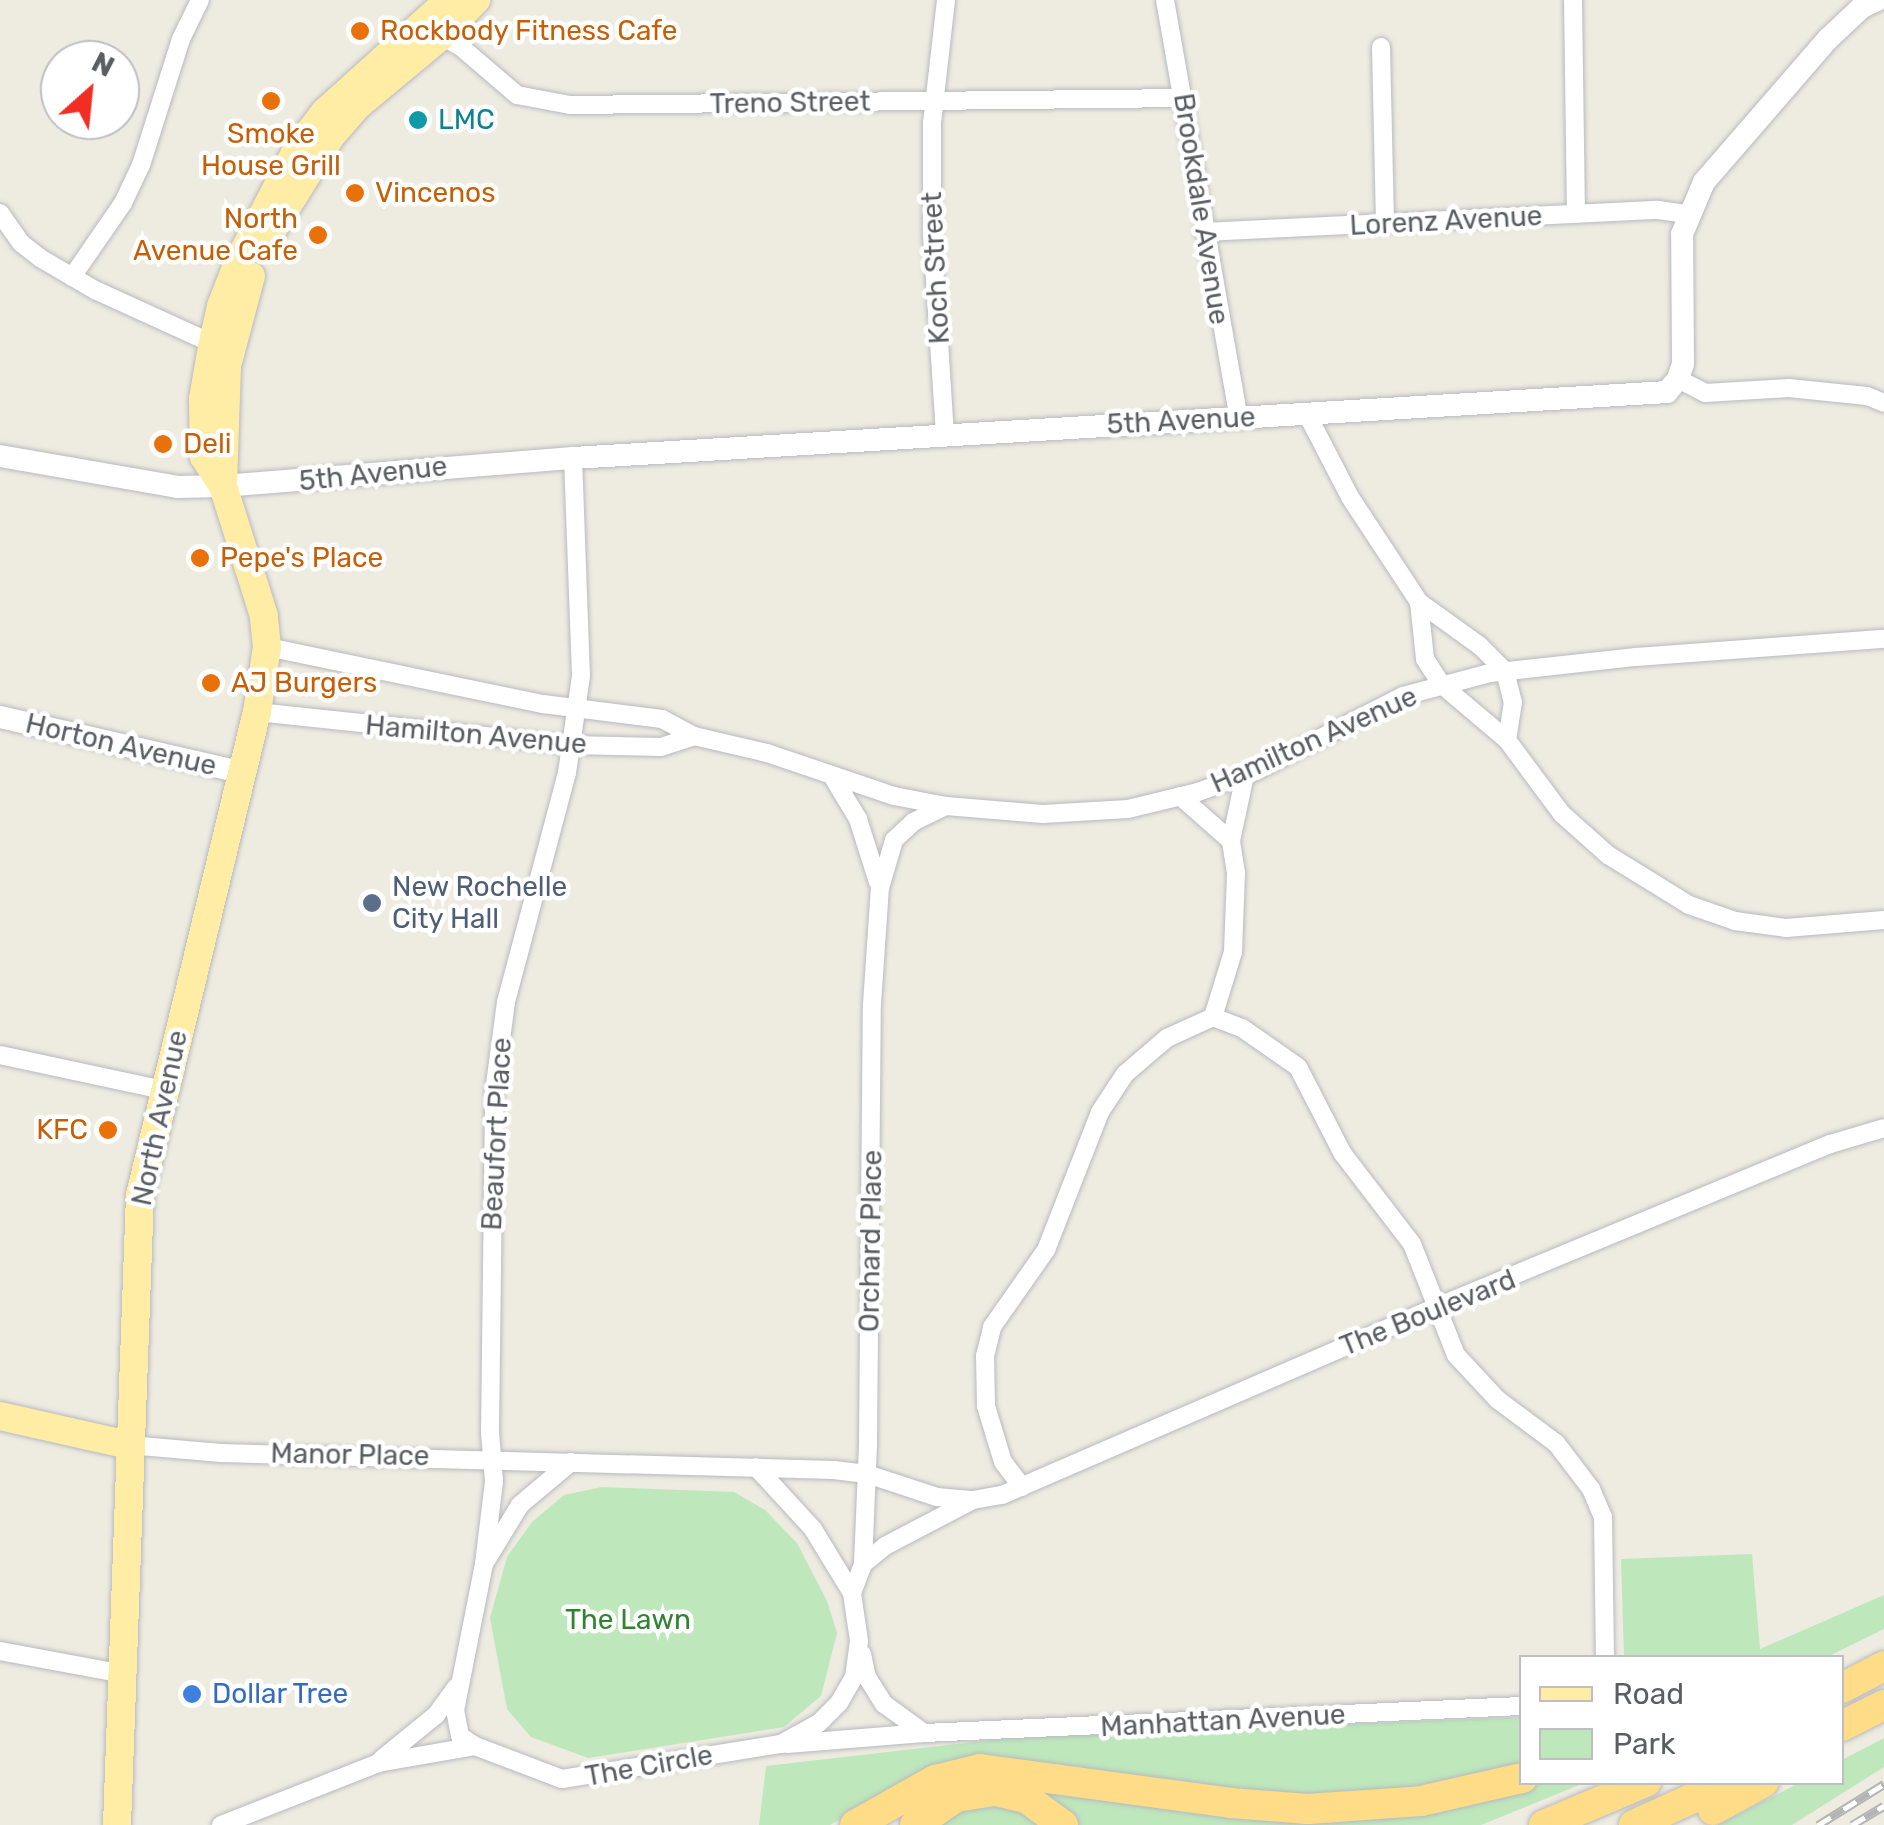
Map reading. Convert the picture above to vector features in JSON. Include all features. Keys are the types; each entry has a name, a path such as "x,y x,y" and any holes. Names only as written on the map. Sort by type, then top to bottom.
{"highway":[{"path":"855,1825 935,1780 980,1769 1231,1803 1308,1808 1421,1802 1519,1779"},
{"path":"1544,1825 1639,1785"},
{"path":"1634,1825 1721,1785"},
{"path":"1684,1825 1758,1785"},
{"path":"915,1825 944,1802 995,1791 1026,1798 1063,1825"}],"main road":[{"name":"North Avenue","path":"433,29 448,0"},
{"name":"North Avenue","path":"124,1824 128,1446 140,1195 258,712 268,647 264,616 223,486 222,348 268,236 331,136 433,29 476,0"},
{"path":"0,1416 128,1446"}],"street":[{"path":"72,276 122,203 141,165 182,40 200,0"},
{"name":"Koch Street","path":"945,436 932,234 935,102 946,0"},
{"name":"Brookdale Avenue","path":"1165,0 1238,418"},
{"path":"1574,0 1576,214"},
{"path":"1867,2 1732,146 1704,182 1682,234 1684,343 1678,380 1705,393 1788,388 1867,396 1884,404"},
{"name":"Treno Street","path":"433,29 462,47 517,95 570,105 1182,98"},
{"path":"1381,47 1385,222"},
{"name":"Lorenz Avenue","path":"1204,232 1658,210 1688,214"},
{"path":"0,213 21,243 72,276 222,348"},
{"name":"5th Avenue","path":"0,456 176,487 223,486 573,458 1651,396 1667,392 1678,380"},
{"path":"1307,414 1350,497 1418,602 1480,646 1505,671 1512,702 1507,740"},
{"name":"Beaufort Place","path":"493,1459 494,1092 506,1002 568,773 581,676 573,458"},
{"path":"1418,602 1425,658 1442,685 1507,740 1562,814 1608,855 1689,905 1735,921 1786,928 1884,920"},
{"name":"Hamilton Avenue","path":"268,647 575,707 662,719 694,736 767,753 834,779 946,806 1043,814 1128,809 1180,796 1245,775 1403,696 1505,671 1884,639"},
{"name":"Hamilton Avenue","path":"258,712 570,744 661,747 694,736"},
{"name":"Horton Avenue","path":"0,718 241,772"},
{"path":"1213,1017 1234,952 1236,874 1230,842 1233,813 1245,775"},
{"name":"Orchard Place","path":"834,779 858,819 880,888"},
{"path":"1180,796 1230,842"},
{"name":"Orchard Place","path":"852,1593 864,1564 872,1004 880,888 894,840 912,822 946,806"},
{"path":"1022,1487 1004,1462 986,1406 985,1356 992,1328 1046,1250 1100,1112 1125,1074 1167,1038 1213,1017 1242,1028 1298,1067 1343,1154 1412,1244 1456,1355 1470,1374 1556,1443 1592,1490 1602,1517 1606,1655"},
{"path":"0,1056 163,1090"},
{"name":"The Boulevard","path":"864,1564 885,1546 973,1500 1022,1487 1439,1306 1830,1144 1884,1128"},
{"name":"Manor Place","path":"128,1446 220,1453 571,1462"},
{"path":"475,1746 460,1736 455,1710 492,1519 493,1459"},
{"path":"484,1564 520,1505 571,1462"},
{"name":"The Boulevard","path":"571,1462 756,1466 867,1474 937,1497 973,1500"},
{"name":"The Circle","path":"756,1466 804,1517 852,1593 868,1677 884,1704 924,1733"},
{"name":"The Circle","path":"781,1744 820,1723 839,1704 854,1677 859,1641"},
{"path":"0,1650 124,1674"},
{"path":"378,1763 436,1715 457,1687"},
{"name":"Manhattan Avenue","path":"924,1733 1519,1706"},
{"name":"The Circle","path":"475,1746 562,1779 781,1744 924,1733"},
{"path":"221,1825 378,1763 475,1746"}],"green space":[{"name":"The Lawn","path":"602,1487 734,1492 765,1510 797,1543 827,1601 837,1633 821,1696 784,1727 588,1758 531,1737 507,1709 490,1618 507,1557 532,1522 564,1495"},
{"path":"1752,1554 1760,1649 1884,1595 1884,1629 1831,1655 1624,1655 1621,1559"},
{"path":"1519,1717 1519,1767 1397,1793 1310,1799 986,1756 946,1761 830,1825 759,1825 766,1766 1009,1738"},
{"path":"1884,1738 1884,1767 1792,1825 1718,1825 1795,1785 1844,1785 1844,1759"},
{"path":"1011,1780 1440,1810 1533,1785 1579,1785 1481,1825 1073,1825"},
{"path":"960,1806 1006,1806 1045,1825 935,1825"}],"railway":[{"path":"1818,1825 1884,1784"},
{"path":"1852,1825 1884,1806"}],"place":[{"name":"Rockbody Fitness Cafe","path":"360,31"},
{"name":"Smoke House Grill","path":"271,101"},
{"name":"LMC","path":"418,120"},
{"name":"Vincenos","path":"355,193"},
{"name":"North Avenue Cafe","path":"318,235"},
{"name":"Deli","path":"163,444"},
{"name":"Pepe's Place","path":"200,558"},
{"name":"AJ Burgers","path":"211,683"},
{"name":"New Rochelle City Hall","path":"372,903"},
{"name":"KFC","path":"108,1130"},
{"name":"Dollar Tree","path":"192,1694"}]}
